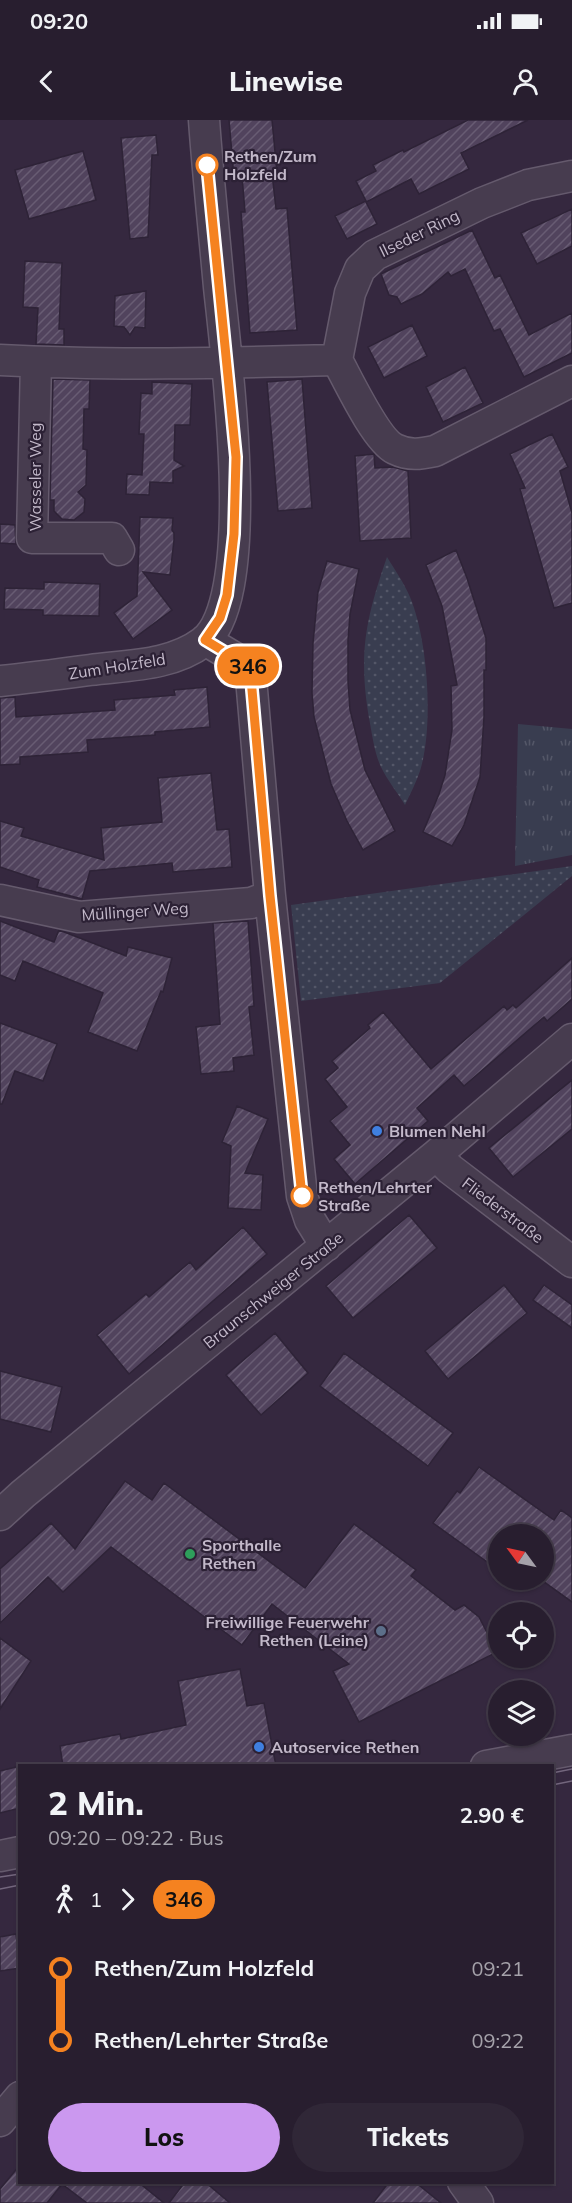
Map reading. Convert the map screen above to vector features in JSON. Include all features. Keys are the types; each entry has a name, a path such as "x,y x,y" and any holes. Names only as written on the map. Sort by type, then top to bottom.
{"street":[{"name":"Zum Holzfeld","path":"0,681 153,662 181,655 205,640 220,618 227,595 234,534 236,457 204,120"},
{"name":"Ilseder Ring","path":"337,360 350,292 360,269 375,255 482,202 528,185 572,176"},
{"path":"0,360 227,363 337,360 376,429 393,448 415,455 435,451 572,381"},
{"name":"Wasseler Weg","path":"36,362 32,538 112,538 119,550"},
{"path":"205,640 250,667 270,896 302,1196 310,1220 326,1246"},
{"name":"Müllinger Weg","path":"0,900 80,917 251,903 270,896"},
{"name":"Braunschweiger Straße","path":"0,1515 436,1155 572,1039"},
{"name":"Fliederstraße","path":"436,1155 450,1169 572,1262"},
{"path":"497,1764 572,1750"},
{"path":"0,1856 18,1852"},
{"path":"0,2121 18,2099"},
{"path":"464,2184 478,2203"}],"green space":[{"path":"387,557 408,592 416,615 425,659 427,683 427,731 424,752 418,775 405,805 383,772 377,755 369,718 364,674 369,618"},
{"path":"518,724 572,729 572,855 515,866"},
{"path":"572,866 572,876 440,983 301,1001 291,905"}],"building":[{"path":"229,120 272,120 277,173 272,173 276,209 287,208 297,330 250,333 241,212 245,212 242,176 234,177"},
{"path":"468,120 528,120 461,153 469,169 419,194 411,179 366,202 377,224 347,239 335,216 366,201 356,181 376,171 373,165"},
{"path":"156,135 158,155 152,155 148,237 130,239 121,138"},
{"path":"83,151 96,200 29,219 15,170"},
{"path":"572,209 572,246 537,264 521,233"},
{"path":"472,230 495,278 500,275 529,335 572,313 572,353 524,377 500,329 494,331 465,269 451,276 448,272 422,294 401,304 397,297 389,295 381,274"},
{"path":"25,261 62,263 59,329 64,329 64,345 36,344 38,308 23,307"},
{"path":"146,291 145,328 135,327 130,335 124,327 114,326 115,296"},
{"path":"412,325 427,356 384,378 368,347"},
{"path":"465,367 483,403 443,422 426,387"},
{"path":"53,379 90,380 89,409 84,409 83,449 87,450 86,485 78,492 85,499 84,512 74,520 62,519 54,511 54,500 50,500"},
{"path":"302,379 312,508 278,511 267,382"},
{"path":"152,382 192,384 190,425 175,425 174,460 184,466 173,471 173,483 150,482 149,495 126,494 127,474 142,475 144,434 139,434 141,393 152,394"},
{"path":"552,434 568,467 560,471 572,513 572,603 554,608 520,489 525,488 510,454"},
{"path":"374,454 375,468 393,467 408,471 411,538 360,541 355,456"},
{"path":"140,517 173,518 174,540 170,575 143,572 172,610 133,639 114,613 137,596"},
{"path":"0,524 15,525 16,544 0,543"},
{"path":"456,550 486,638 486,670 484,670 480,777 464,825 452,846 423,832 445,775 452,730 451,686 457,685 442,606 426,565"},
{"path":"327,561 359,569 350,614 348,641 350,710 365,770 395,831 363,850 331,784 314,717 313,643 318,592"},
{"path":"44,582 100,584 99,616 43,615 43,610 4,609 5,588 44,589"},
{"path":"207,687 210,727 155,732 155,735 87,740 88,752 20,757 20,764 0,765 0,698 15,697 16,717 115,710 114,700 175,695 174,690"},
{"path":"211,773 217,830 229,829 232,867 173,872 172,863 90,871 82,899 37,887 39,880 0,867 0,821 24,828 21,836 104,860 101,828 162,822 158,778"},
{"path":"0,921 54,942 59,930 126,956 128,947 172,958 163,992 161,991 137,1051 88,1032 103,993 23,961 15,981 0,975"},
{"path":"248,921 254,1006 249,1007 254,1055 233,1058 234,1071 201,1074 196,1027 220,1024 213,923"},
{"path":"572,958 572,999 547,1021 544,1017 464,1086 454,1075 417,1108 428,1121 355,1184 334,1159 350,1145 330,1121 347,1107 325,1079 338,1068 332,1061 370,1028 368,1025 383,1012 431,1069 504,1006 507,1010 513,1005 516,1008"},
{"path":"0,1023 57,1044 43,1081 15,1071 2,1104 0,1104"},
{"path":"572,1080 572,1129 513,1177 489,1148"},
{"path":"237,1106 268,1119 245,1173 263,1175 261,1210 228,1208 231,1146 222,1142"},
{"path":"409,1215 437,1248 353,1318 326,1286"},
{"path":"243,1227 267,1254 129,1374 97,1335 146,1294 149,1297 190,1262 196,1270"},
{"path":"504,1285 527,1313 448,1379 425,1351"},
{"path":"544,1285 572,1305 572,1328 533,1300"},
{"path":"275,1333 308,1373 261,1415 226,1375"},
{"path":"344,1353 453,1433 428,1466 320,1386"},
{"path":"0,1371 62,1387 51,1432 0,1419"},
{"path":"479,1467 554,1520 561,1510 572,1518 572,1602 554,1589 554,1524 488,1524 488,1563 433,1523 457,1491 460,1493"},
{"path":"125,1481 152,1500 164,1483 305,1588 354,1524 416,1570 411,1576 455,1610 464,1605 479,1617 488,1634 488,1657 359,1722 333,1671 349,1664 272,1604 242,1645 111,1547 63,1592 48,1577 0,1623 0,1569 51,1523 75,1549"},
{"path":"0,1638 31,1661 0,1709"},
{"path":"240,1669 247,1706 264,1703 276,1764 63,1764 60,1746 120,1734 121,1739 186,1725 178,1681"},
{"path":"18,1766 18,1808 0,1813 0,1771"},
{"path":"16,1934 18,1968 0,1971 0,1937"},
{"path":"18,2167 18,2184 62,2184 47,2203 0,2203 0,2189"},
{"path":"62,2184 140,2184 164,2203 87,2203"},
{"path":"183,2184 207,2184 230,2203 169,2203"},
{"path":"387,2184 417,2184 441,2203 373,2203"}],"tram line":[{"path":"554,1773 572,1769"},
{"path":"554,1785 572,1781"},
{"path":"0,1877 18,1874"},
{"path":"0,1889 18,1885"}],"bus line":[{"name":"346","path":"207,165 236,457 234,534 227,595 220,618 205,640 250,667 270,896 302,1196"}],"place":[{"name":"Rethen/Zum Holzfeld","path":"207,165"},
{"name":"Blumen Nehl","path":"377,1131"},
{"name":"Rethen/Lehrter Straße","path":"302,1196"},
{"name":"Sporthalle Rethen","path":"190,1554"},
{"name":"Freiwillige Feuerwehr Rethen (Leine)","path":"381,1631"},
{"name":"Autoservice Rethen","path":"259,1747"}]}
